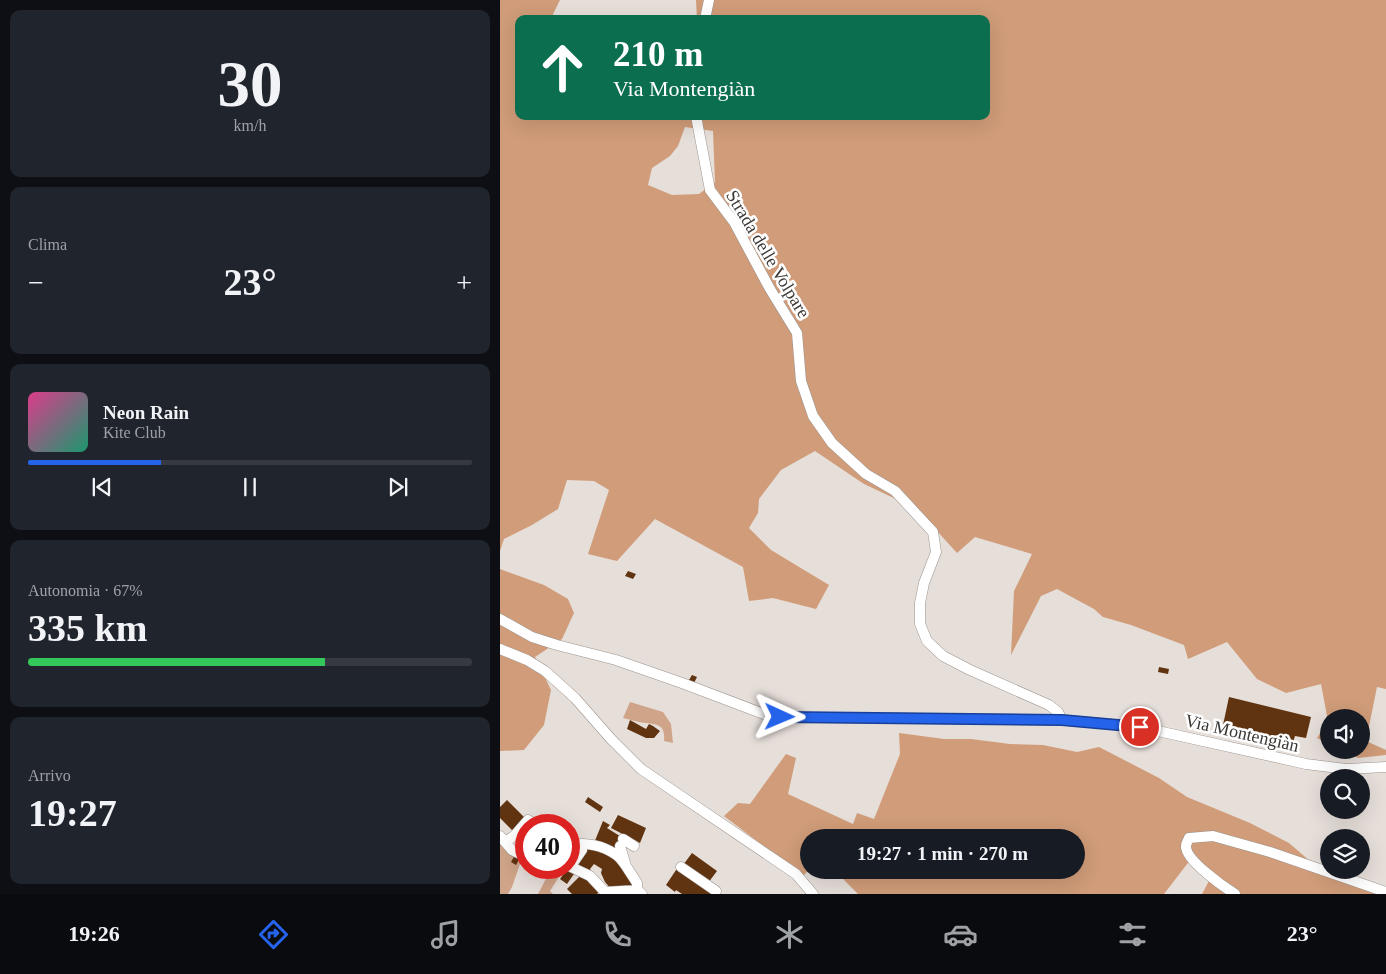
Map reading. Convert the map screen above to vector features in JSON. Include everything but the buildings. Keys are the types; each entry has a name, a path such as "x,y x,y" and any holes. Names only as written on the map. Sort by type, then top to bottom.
{"street":[{"path":"706,15 709,0"},
{"name":"Strada delle Volpare","path":"697,120 710,190 734,222 770,289 797,333 801,381 813,416 832,443 866,474 894,491 933,532 936,552 924,583 920,603 920,624 927,640 943,656 1049,705 1058,712 1062,720"},
{"name":"Via Montengiàn","path":"500,619 532,637 616,660 764,714 780,717 1062,720 1140,727 1306,764 1346,770 1386,767"},
{"path":"500,648 545,670 575,698 641,769 796,874 813,894"},
{"path":"515,835 502,839 515,852"},
{"path":"1235,894 1212,878 1188,855 1186,847 1189,838 1213,836 1270,852 1386,892"},
{"path":"626,866 621,843 634,846"},
{"path":"580,844 592,844 616,854 637,884 639,892 604,892 590,876 580,871"},
{"path":"681,866 718,893"}],"shaded area":[{"path":"500,0 560,0 553,15 515,15 515,120 990,120 990,15 697,15 696,0 1386,0 1386,689 1377,687 1370,721 1370,709 1326,709 1321,684 1286,693 1257,679 1227,642 1188,659 1184,645 1131,625 1103,617 1094,609 1057,589 1041,596 1011,655 1014,591 1032,554 975,537 957,553 917,509 864,484 815,451 781,470 759,499 758,513 749,528 771,550 829,585 816,609 773,598 749,601 743,567 655,519 617,561 588,554 609,490 594,481 567,480 558,509 504,539 500,551","holes":["685,127 713,131 715,182 699,194 672,195 648,185 652,168 670,156 678,146"]},
{"path":"500,569 544,585 568,599 574,613 562,639 535,657 551,690 544,725 524,750 500,751"},
{"path":"630,702 663,712 671,724 673,743 664,741 663,730 658,725 623,718"},
{"path":"899,733 944,739 971,739 1010,744 1043,745 1077,752 1099,747 1159,778 1187,797 1250,823 1289,843 1320,869 1320,879 1347,879 1386,894 1202,894 1210,879 1191,859 1164,894 858,894 843,879 1085,879 1085,829 800,829 800,874 724,816 738,803 750,804 786,754 796,758 788,794 853,824 857,813 874,819 900,754"},
{"path":"1370,743 1386,750 1386,755 1370,757"},
{"path":"500,842 515,853 515,878 508,894 500,894"},
{"path":"546,879 558,879 550,891 553,894 538,894"}],"route":[{"path":"780,717 1062,720 1140,727"}]}
